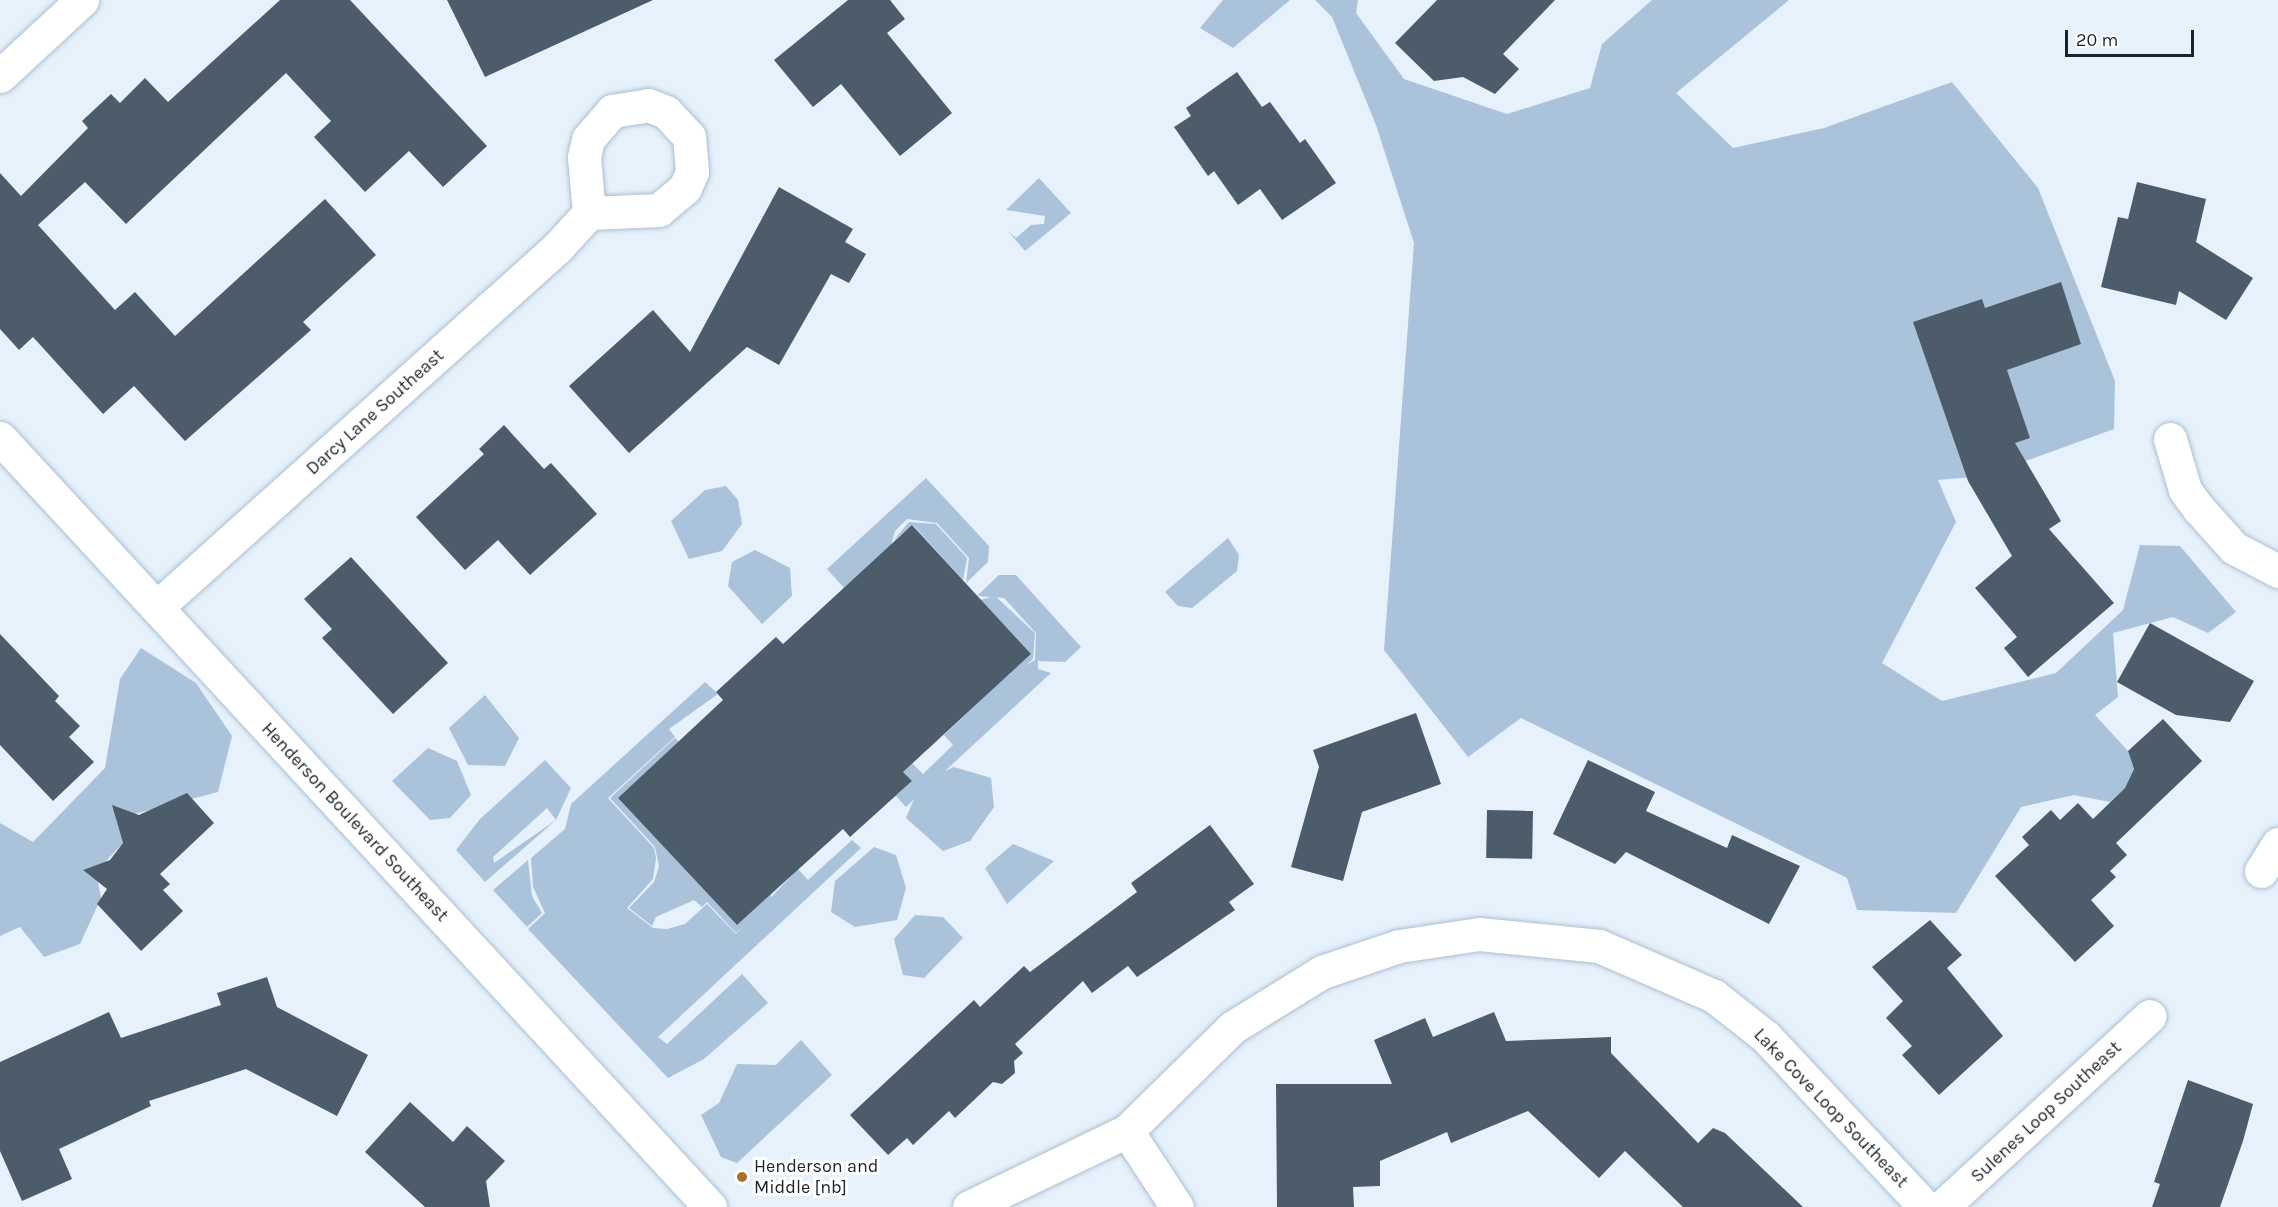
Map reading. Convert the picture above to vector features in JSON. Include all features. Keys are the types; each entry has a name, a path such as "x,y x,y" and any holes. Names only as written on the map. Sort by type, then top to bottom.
{"street":[{"path":"0,76 82,0"},
{"name":"Darcy Lane Southeast","path":"157,607 557,249 589,213"},
{"name":"Henderson Boulevard Southeast","path":"0,438 710,1207"},
{"path":"2170,438 2185,490 2199,509 2234,548 2278,572"},
{"name":"Lake Cove Loop Southeast","path":"969,1207 1127,1131 1233,1027 1322,972 1399,946 1479,934 1533,936 1599,946 1714,996 1766,1037 1925,1207"},
{"name":"Sulenes Loop Southeast","path":"1942,1207 2150,1016"},
{"path":"1127,1131 1177,1207"}],"shaded area":[{"path":"1223,0 1290,0 1233,48 1200,28"},
{"path":"1315,0 1358,0 1356,13 1404,79 1507,114 1590,88 1602,44 1652,0 1789,0 1676,93 1733,148 1824,128 1952,82 2038,188 2115,381 2114,429 1984,476 1938,480 1956,522 1882,663 1942,701 2056,673 2123,610 2140,545 2180,546 2236,612 2208,633 2173,617 2113,633 2118,697 2095,715 2128,751 2134,769 2125,788 2110,802 2074,795 2021,807 1956,913 1857,910 1847,878 1521,718 1468,757 1384,650 1414,243 1376,125 1332,17"},
{"path":"1039,178 1071,213 1025,251 1008,231 1016,238 1031,225 1044,224 1045,216 1006,210"},
{"path":"926,478 989,546 988,562 966,583 969,558 937,523 907,519 895,531 891,545 844,588 827,569"},
{"path":"726,486 738,500 742,524 722,551 689,559 671,521 705,490"},
{"path":"909,522 936,524 967,558 963,580 913,525 893,541"},
{"path":"1228,538 1239,555 1237,571 1192,608 1178,606 1165,592"},
{"path":"755,550 790,568 792,596 762,624 728,586 732,562"},
{"path":"999,575 1016,575 1081,647 1065,662 1038,661 1038,669 1051,673 945,771 954,767 991,778 994,807 970,841 943,851 906,818 914,799 906,807 896,796 911,782 903,772 912,763 923,774 953,745 944,735 1007,676 1035,660 1036,633 1004,598 977,596"},
{"path":"995,596 1035,633 1033,659 1019,671 1009,674 1031,654 980,600"},
{"path":"141,648 196,683 232,736 218,792 116,819 123,843 105,862 83,870 98,882 101,898 80,944 44,957 20,927 0,936 0,823 33,842 105,768 120,679"},
{"path":"705,682 718,694 669,729 675,737 608,798 654,848 656,858 653,879 627,908 653,928 667,929 685,924 707,904 736,934 798,869 808,880 852,840 861,848 658,1037 667,1044 742,974 768,1003 704,1059 668,1078 528,929 545,913 533,887 531,858 565,829 571,804"},
{"path":"485,695 519,738 505,766 468,765 449,728"},
{"path":"675,738 679,742 618,798 737,925 771,894 771,901 736,933 707,902 702,907 694,900 656,917 652,926 629,908 654,882 659,866 655,847 610,798"},
{"path":"428,748 457,761 471,795 450,818 430,820 392,781"},
{"path":"545,760 571,788 556,820 485,882 456,850 480,819","holes":["547,808 556,820 494,863 493,857"]},
{"path":"1013,844 1054,861 1007,904 985,868"},
{"path":"874,847 896,855 906,888 897,920 855,927 831,912 835,881"},
{"path":"528,860 532,896 542,913 527,927 493,890"},
{"path":"915,915 943,917 963,938 924,978 903,975 894,939"},
{"path":"801,1040 832,1075 737,1163 721,1157 701,1115 719,1103 737,1064 776,1065"}],"building":[{"path":"280,0 350,0 487,146 443,187 409,151 365,192 314,137 331,121 286,73 126,224 85,182 38,225 115,310 135,292 175,336 325,199 376,255 303,322 311,330 185,441 134,386 103,414 33,337 19,350 0,329 0,173 21,196 88,128 82,121 111,94 120,103 145,78 168,102"},
{"path":"447,0 653,0 485,77"},
{"path":"848,0 890,0 905,19 887,33 952,113 900,156 841,84 813,107 774,60"},
{"path":"1437,0 1555,0 1503,54 1519,69 1495,94 1463,77 1434,81 1395,43"},
{"path":"1237,72 1262,107 1270,102 1300,143 1305,139 1336,183 1282,220 1260,189 1238,205 1214,171 1208,176 1174,127 1191,116 1186,108"},
{"path":"2137,182 2206,199 2196,242 2253,278 2226,320 2179,291 2176,305 2101,287 2118,217 2128,219"},
{"path":"779,187 853,229 845,242 866,254 849,283 831,274 779,365 747,347 629,453 569,386 653,310 690,352"},
{"path":"2061,282 2081,344 2007,370 2030,438 2015,443 2061,521 2049,529 2114,603 2028,677 2004,648 2017,637 1975,588 2012,556 1968,481 1913,322 1982,299 1985,308"},
{"path":"504,425 544,469 551,463 597,514 530,575 498,540 465,570 416,517 484,454 479,449"},
{"path":"912,525 1031,654 903,772 912,781 850,837 843,829 737,925 618,798 723,700 716,692 776,637 783,644"},
{"path":"351,557 448,663 393,714 322,638 332,629 304,599"},
{"path":"2150,623 2254,681 2230,722 2176,715 2117,682"},
{"path":"0,634 59,696 55,701 80,726 69,737 94,762 53,801 0,745"},
{"path":"1416,713 1441,784 1362,812 1343,881 1291,867 1319,767 1313,750"},
{"path":"2163,719 2202,761 2116,843 2127,855 2110,871 2116,877 2091,900 2114,926 2075,962 1995,876 2029,845 2022,837 2051,810 2060,820 2078,803 2093,819 2125,788 2134,769 2128,751"},
{"path":"1588,760 1655,792 1646,811 1727,848 1732,835 1800,866 1769,924 1626,852 1615,864 1553,834"},
{"path":"187,793 214,823 160,874 170,884 163,890 183,911 141,951 97,904 107,889 83,870 110,860 123,843 112,805 139,815"},
{"path":"1487,810 1533,811 1532,859 1486,858"},
{"path":"1210,825 1254,884 1229,902 1235,910 1137,977 1128,966 1092,993 1083,981 1015,1044 1023,1053 1014,1061 1015,1073 1002,1084 993,1082 955,1118 949,1111 913,1145 907,1138 888,1155 850,1115 974,1000 980,1007 1024,966 1030,972 1137,892 1131,883"},
{"path":"1930,920 1962,955 1947,968 2003,1036 1939,1095 1902,1055 1912,1046 1886,1018 1903,1001 1872,967"},
{"path":"267,977 277,1007 368,1055 337,1116 246,1069 149,1101 151,1106 59,1149 72,1179 22,1201 0,1151 0,1062 109,1012 121,1038 221,1005 217,993"},
{"path":"1494,1012 1506,1041 1611,1037 1611,1053 1698,1143 1713,1128 1725,1133 1803,1207 1683,1207 1625,1151 1599,1178 1528,1111 1451,1143 1447,1132 1380,1161 1380,1186 1353,1187 1354,1207 1277,1207 1276,1084 1392,1084 1374,1040 1425,1018 1433,1037"},
{"path":"2188,1080 2253,1104 2243,1141 2220,1207 2152,1207 2160,1184 2154,1182"},
{"path":"410,1102 453,1142 467,1126 505,1161 486,1181 490,1207 425,1207 365,1152"}],"place":[{"name":"Henderson and Middle [nb]","path":"742,1177"}]}
